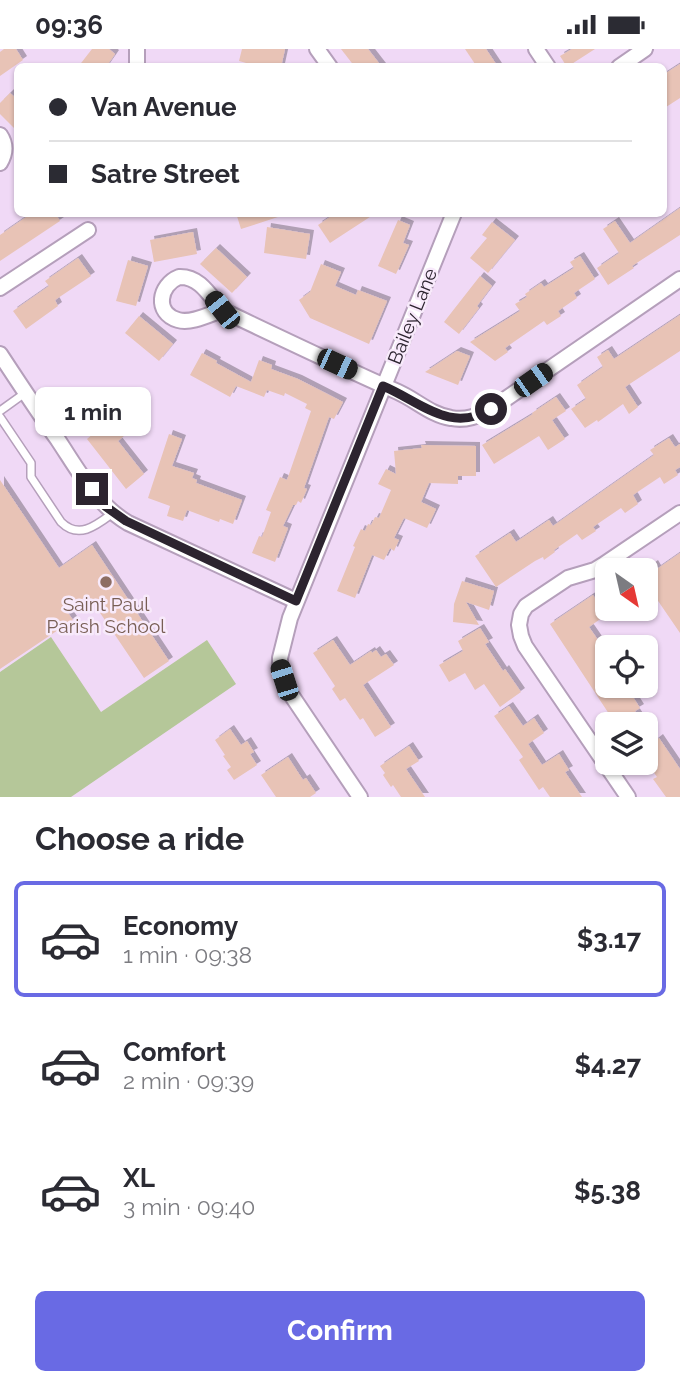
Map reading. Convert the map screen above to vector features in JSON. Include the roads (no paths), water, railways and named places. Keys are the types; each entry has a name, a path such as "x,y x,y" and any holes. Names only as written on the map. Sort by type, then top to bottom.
{"street":[{"path":"625,63 645,49"},
{"path":"0,135 5,143 5,151 0,163"},
{"name":"Bailey Lane","path":"359,797 290,693 280,667 280,658 296,601 452,217"},
{"path":"0,288 88,230"},
{"path":"222,310 440,415 458,419 476,417 491,409 680,279"},
{"path":"0,354 92,489 113,513 296,601"},
{"path":"628,797 523,641 519,625 521,614 526,606 568,578 599,568 680,514"}],"lane":[{"path":"0,411 26,393"},
{"path":"0,417 31,463 31,477 66,527 75,530 88,529 113,513"}],"place":[{"name":"Saint Paul Parish School","path":"106,582"}]}
